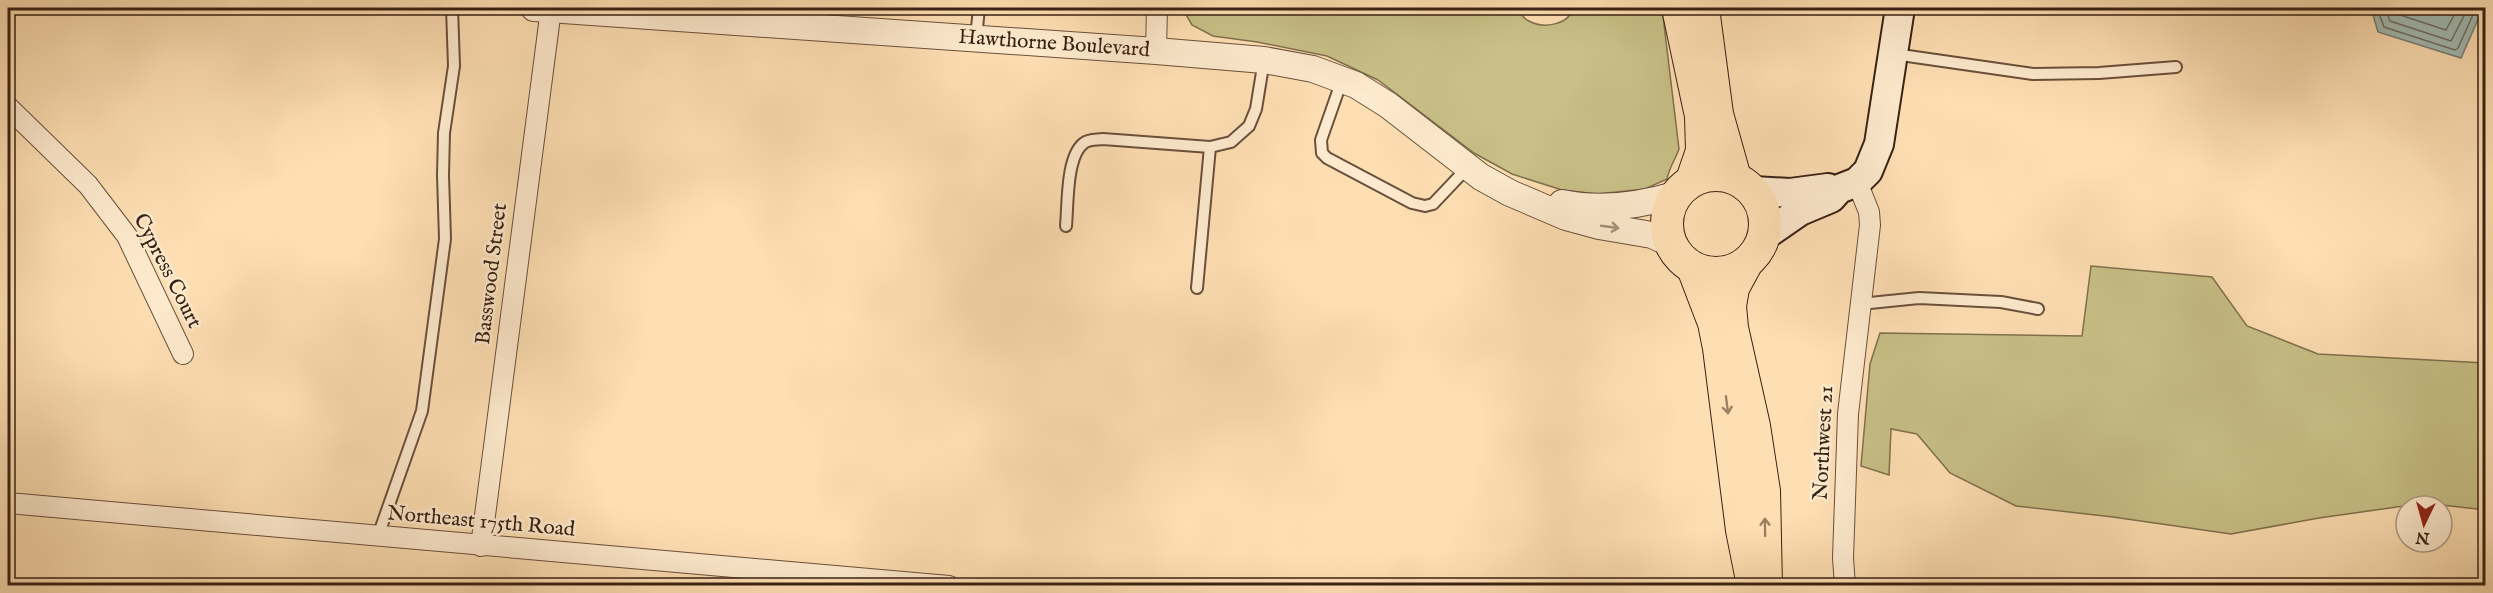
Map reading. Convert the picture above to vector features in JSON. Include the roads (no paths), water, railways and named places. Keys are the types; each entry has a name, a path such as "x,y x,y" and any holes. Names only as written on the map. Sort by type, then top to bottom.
{"main road":[{"path":"1678,8 1701,116 1702,151 1668,216 1671,243 1684,261 1694,268 1714,273 1726,272 1746,264"},
{"path":"1703,8 1717,114 1744,184 1762,211 1764,236 1760,248 1746,264 1733,288 1730,306 1732,328 1754,426 1764,491 1766,585"},
{"path":"1764,236 1800,211 1831,198 1868,171 1879,144 1900,8"},
{"path":"1684,188 1711,175 1790,193 1848,185"},
{"path":"1694,268 1714,322 1719,348 1742,530 1753,585"}],"street":[{"name":"Hawthorne Boulevard","path":"546,8 1156,51 1264,60 1313,69 1356,85 1388,105 1468,167 1510,193 1566,217 1599,226 1652,235 1671,243"},
{"name":"Basswood Street","path":"481,546 546,8"},
{"path":"1156,51 1157,8"},
{"name":"Cypress Court","path":"8,107 88,185 127,236 183,354"},
{"name":"Northwest 21","path":"1845,585 1843,558 1848,414 1869,212 1848,185"},
{"name":"Hawthorne Boulevard","path":"1535,202 1549,200 1611,207 1652,202 1684,188"},
{"name":"Northeast 175th Road","path":"8,503 481,546 748,578 950,585"}],"lane":[{"path":"378,536 422,411 445,239 444,133 454,66 452,8"},
{"path":"976,39 979,8"},
{"path":"1894,54 2033,74 2099,73 2176,67"},
{"path":"1066,226 1072,164 1077,150 1086,141 1103,139 1210,147 1231,142 1249,126 1256,109 1264,60"},
{"path":"1342,80 1322,140 1322,153 1327,158 1412,203 1425,206 1433,204 1468,167"},
{"path":"1197,288 1210,147"},
{"path":"1860,304 1919,298 2001,302 2038,309"}],"water":[{"path":"2371,8 2483,8 2461,58 2378,32"}]}
